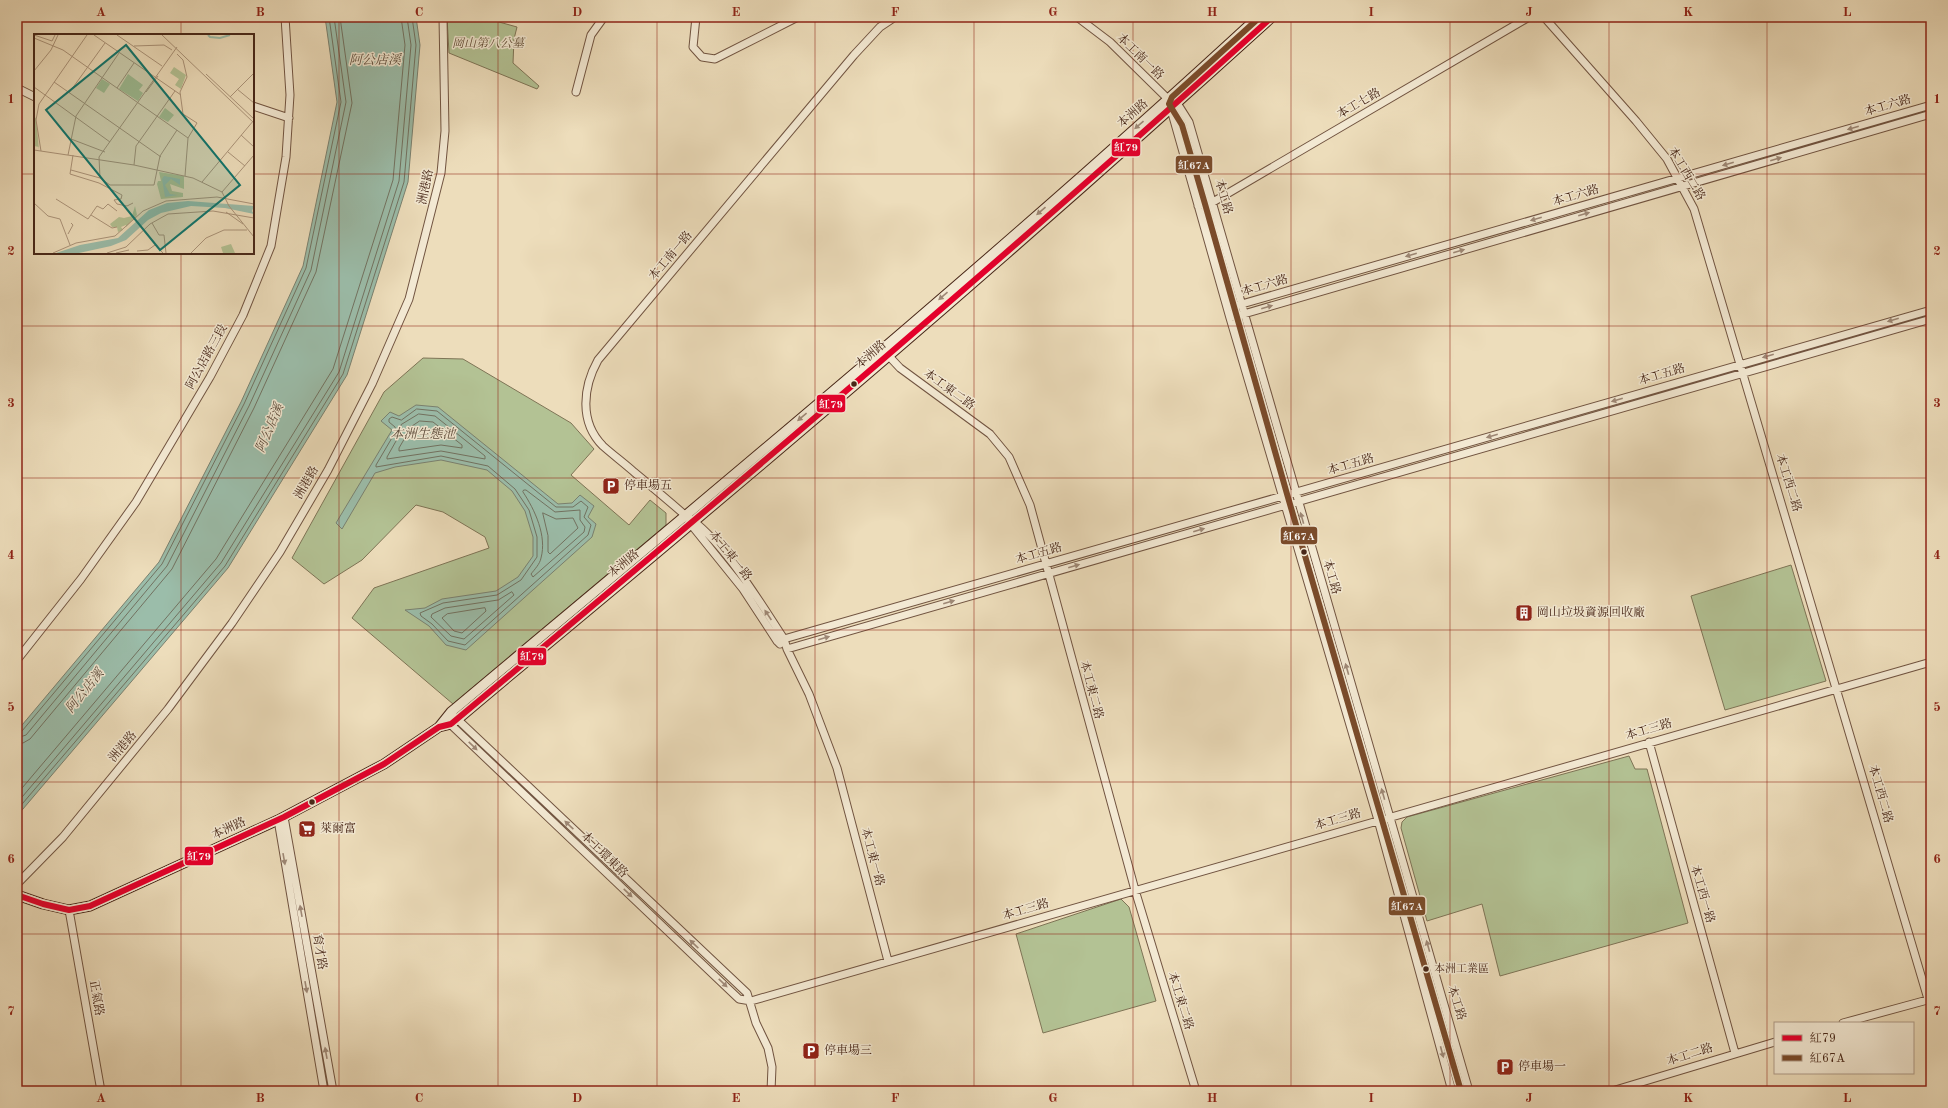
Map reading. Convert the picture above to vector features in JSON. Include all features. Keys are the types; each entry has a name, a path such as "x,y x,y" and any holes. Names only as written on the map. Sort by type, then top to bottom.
{"main road":[{"name":"本洲路","path":"1172,104 1258,17"},
{"name":"本洲路","path":"17,895 43,904 69,910 90,906 281,818 384,764 451,719 692,523 885,353 1272,17"},
{"name":"本洲路","path":"451,719 686,516 885,353"}],"street":[{"name":"阿公店路三段","path":"17,660 67,598 136,502 210,377 243,315 271,246 286,157 290,95 285,17"},
{"name":"洲港路","path":"17,884 63,837 168,709 232,623 280,552 328,470 372,384 409,299 441,173 445,131 443,17"},
{"path":"576,92 591,35 604,17"},
{"path":"696,17 693,47 702,57 715,59 798,17"},
{"name":"本工南一路","path":"686,516 602,445 592,429 586,414 585,398 590,375 598,360 854,55 880,27 896,17"},
{"name":"本工南一路","path":"1077,17 1110,42 1172,104"},
{"name":"本工七路","path":"1198,206 1213,202 1529,17"},
{"name":"本工西二路","path":"1544,17 1636,121 1667,159 1694,209 1930,999"},
{"path":"17,88 34,96"},
{"name":"本工路","path":"1172,104 1189,122 1469,1091"},
{"name":"本工路","path":"1172,104 1198,206 1378,820 1452,1091"},
{"name":"本工六路","path":"1228,308 1931,105"},
{"path":"254,106 289,118"},
{"name":"本工六路","path":"1230,318 1931,114"},
{"name":"本工五路","path":"780,640 1931,310"},
{"name":"本工五路","path":"787,649 1931,319"},
{"name":"本工東二路","path":"885,353 900,368 990,434 1009,457 1030,505 1135,890 1196,1091"},
{"name":"本工東一路","path":"686,516 743,589 787,649 809,694 837,768 888,961"},
{"name":"本工三路","path":"751,1001 1649,742 1838,690 1931,662"},
{"name":"本工環東路","path":"451,719 739,999 751,1001"},
{"name":"本工西一路","path":"1649,742 1735,1053"},
{"name":"育才路","path":"281,818 324,1091"},
{"name":"育才路","path":"281,818 333,1091"},
{"name":"正氣路","path":"69,910 101,1091"},
{"path":"1847,1022 1930,999"},
{"path":"751,1001 756,1023 768,1048 772,1067 771,1091"},
{"name":"本工二路","path":"1612,1091 1774,1042"}],"green space":[{"name":"岡山第八公墓","path":"447,17 481,17 517,27 514,39 513,63 539,86 537,89 449,53"},
{"path":"423,358 463,359 571,423 594,449 571,475 629,525 650,500 666,513 666,525 453,704 352,618 374,588 489,548 485,537 443,512 416,505 362,560 324,584 292,558 384,392"},
{"path":"1791,565 1826,681 1725,710 1691,596"},
{"path":"1629,756 1635,769 1647,769 1688,923 1500,976 1482,904 1427,921 1401,828 1402,822 1407,817"},
{"path":"1121,899 1129,907 1156,1001 1043,1033 1016,934"}],"water":[{"name":"阿公店溪","path":"325,17 416,17 420,45 408,182 347,375 228,568 17,816 17,731 159,562 241,402 303,266 337,102"},
{"name":"本洲生態池","path":"416,405 438,407 558,504 572,503 580,495 594,506 588,517 596,524 592,537 466,650 446,645 429,626 405,610 425,608 442,599 496,591 518,577 533,556 533,537 525,511 512,491 487,470 441,460 395,467 375,473 342,529 336,523 392,430 381,421 390,412 399,416"}],"transit line":[{"name":"紅67A","path":"1260,17 1172,97 1169,104 1182,125 1287,494 1461,1091"},
{"name":"紅79","path":"17,895 43,904 69,910 90,906 284,817 384,764 439,727 451,724 865,375 1070,197 1272,17"}],"place":[{"name":"停車場五","path":"611,486"},
{"name":"岡山垃圾資源回收廠","path":"1524,613"},
{"name":"萊爾富","path":"307,829"},
{"name":"本洲工業區","path":"1426,969"},
{"name":"停車場三","path":"811,1051"},
{"name":"停車場一","path":"1505,1067"}]}
